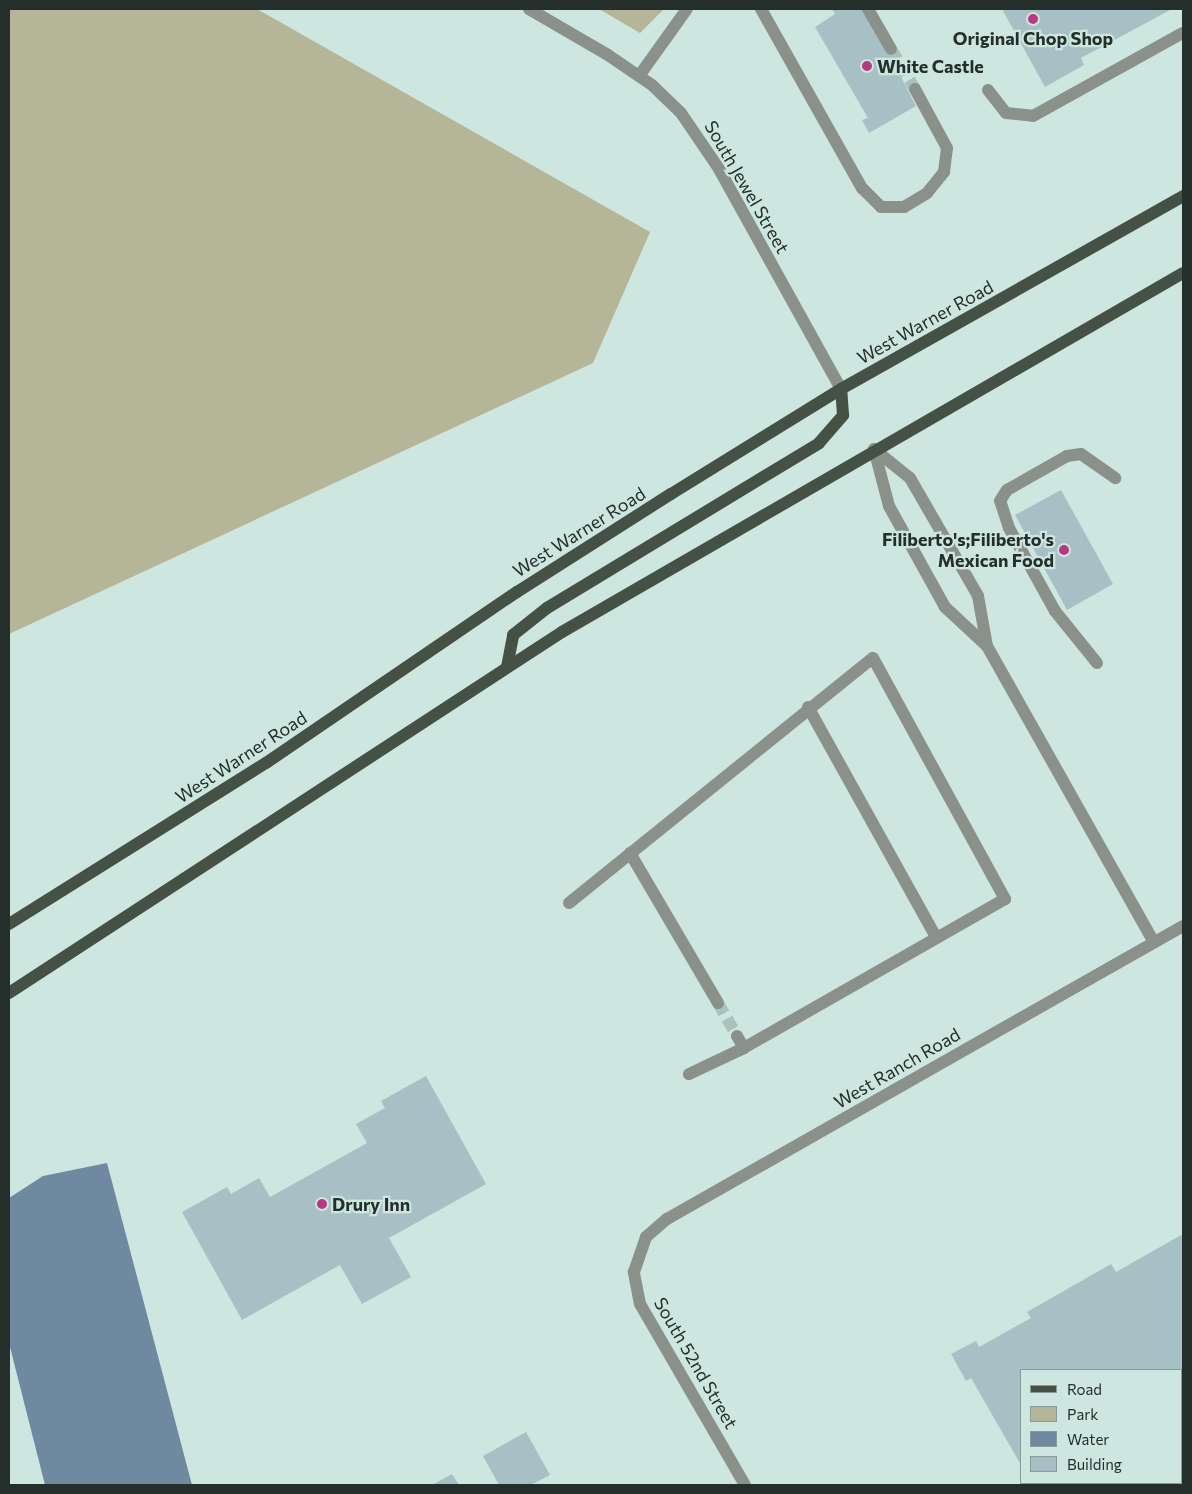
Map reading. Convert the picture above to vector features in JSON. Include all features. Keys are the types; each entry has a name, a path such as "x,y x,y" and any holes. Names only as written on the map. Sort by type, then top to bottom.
{"main road":[{"name":"West Warner Road","path":"9,924 266,763 518,592 841,389 1183,196"},
{"path":"9,993 507,667 874,448 1183,273"},
{"path":"507,667 513,635 547,608 819,443 843,415 841,389"}],"street":[{"name":"South Jewel Street","path":"529,9 639,76 698,135 841,389"},
{"path":"639,76 687,9"},
{"path":"761,9 862,188 881,207 904,207 927,193 944,172 947,148 915,89"},
{"path":"868,9 891,49"},
{"path":"988,90 1006,113 1034,116 1183,33"},
{"path":"874,448 889,506 945,607 987,646"},
{"path":"874,448 910,478 973,588 987,646 1154,942"},
{"path":"1097,663 1056,611 1009,528 1000,501 1007,490 1068,456 1081,454 1114,478"},
{"path":"569,904 808,706 873,658 1005,899 744,1048 689,1074"},
{"path":"808,706 936,937"},
{"path":"630,853 718,1003"},
{"name":"West Ranch Road","path":"637,1252 646,1237 667,1219 1183,926"},
{"path":"737,1036 744,1048"},
{"name":"South 52nd Street","path":"637,1252 634,1272 640,1304 745,1485"}],"green space":[{"path":"9,9 257,9 650,232 593,363 9,634"},
{"path":"599,9 664,9 640,33"}],"water":[{"path":"107,1163 192,1485 45,1485 9,1343 9,1198 43,1176"}],"building":[{"name":"White Castle","path":"832,9 866,9 916,106 869,133 862,120 868,118 815,27 835,14"},
{"path":"1002,9 1172,9 1081,58 1084,65 1045,87"},
{"name":"Filiberto's;Filiberto's Mexican Food","path":"1061,490 1113,584 1067,610 1015,515"},
{"name":"Drury Inn","path":"426,1076 486,1184 389,1238 411,1277 362,1304 340,1265 242,1320 182,1212 227,1187 231,1194 259,1178 270,1197 367,1143 356,1124 385,1108 381,1101"},
{"path":"1183,1234 1183,1485 1033,1485 1182,1484 1182,1369 1020,1369 1020,1463 971,1378 966,1381 951,1354 976,1341 979,1347 1031,1318 1027,1312 1111,1264 1116,1272"},
{"path":"526,1432 550,1475 531,1485 499,1485 483,1456"},
{"path":"452,1474 459,1485 432,1485"}],"tunnel":[{"path":"891,49 915,89"},
{"path":"718,1003 737,1036"}],"place":[{"name":"Original Chop Shop","path":"1033,19"},
{"name":"White Castle","path":"867,66"},
{"name":"Filiberto's;Filiberto's Mexican Food","path":"1064,550"},
{"name":"Drury Inn","path":"322,1204"}]}
